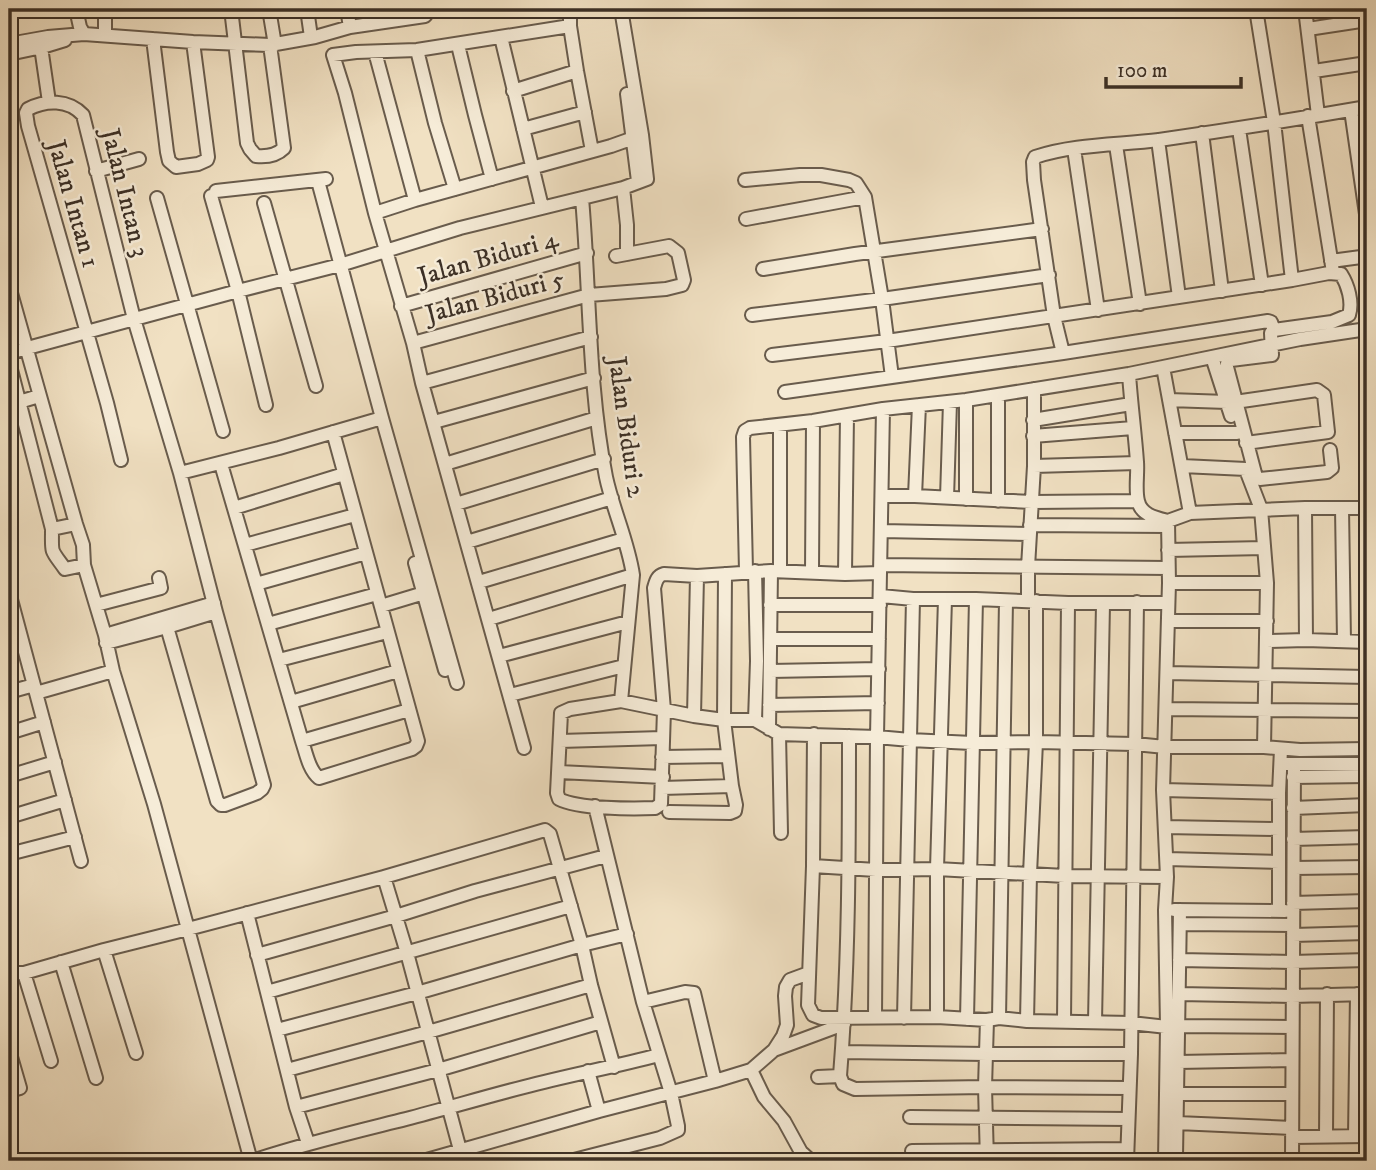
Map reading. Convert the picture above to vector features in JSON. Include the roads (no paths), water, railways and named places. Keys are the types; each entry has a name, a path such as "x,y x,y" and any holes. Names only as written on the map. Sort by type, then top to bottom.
{"street":[{"path":"75,9 83,34"},
{"path":"105,9 105,34"},
{"path":"230,9 247,143 256,156 279,153 284,148 269,9"},
{"path":"307,9 311,37"},
{"path":"347,9 350,27"},
{"path":"9,54 41,43 83,34 272,45 350,27 388,15 425,16 428,9"},
{"path":"570,9 570,26 592,151"},
{"path":"614,9 638,136"},
{"path":"9,353 286,279 335,261 385,251 460,228 623,188 638,181 638,136 621,9"},
{"path":"1256,9 1274,122 1292,279"},
{"path":"1274,330 1332,322 1349,315 1351,308 1346,282 1332,267 1313,115 1314,71 1305,9"},
{"path":"1308,29 1367,20"},
{"path":"524,748 413,343 374,213 333,55 417,50 570,26"},
{"path":"501,37 542,207"},
{"path":"153,39 167,152 169,160 176,167 198,164 208,157 193,42"},
{"path":"9,44 41,43"},
{"path":"41,43 49,102"},
{"path":"458,44 492,179"},
{"path":"417,50 455,189"},
{"path":"375,52 415,200"},
{"path":"1314,71 1367,63"},
{"path":"513,91 577,71"},
{"name":"Jalan Intan 3","path":"49,102 61,102 83,115 134,319 180,473 264,785 257,793 225,805 220,805 217,801 167,627"},
{"name":"Jalan Intan 1","path":"49,102 28,109 26,118 86,333"},
{"path":"1063,353 1054,316 1034,180 1035,157 1074,149 1240,129 1367,107"},
{"path":"1351,110 1367,221"},
{"path":"523,129 584,113"},
{"path":"1240,129 1262,285"},
{"path":"1202,133 1222,291"},
{"path":"374,213 638,136"},
{"path":"1158,140 1179,297"},
{"path":"1116,145 1140,304"},
{"path":"1074,149 1098,310"},
{"path":"96,171 139,159"},
{"path":"745,180 800,175 856,183 865,197 892,377"},
{"path":"266,405 214,194 318,181 335,261 437,625 445,670"},
{"name":"Jalan Biduri 5","path":"413,343 589,295 666,289 682,285 683,269 674,248 664,246 621,255 627,225 623,188"},
{"path":"746,219 865,197"},
{"path":"157,198 223,431"},
{"name":"Jalan Biduri 2","path":"582,198 597,418 606,478 630,556 633,575 621,701"},
{"path":"264,203 316,386"},
{"path":"763,269 1042,229"},
{"name":"Jalan Biduri 4","path":"401,306 587,253"},
{"path":"772,355 887,341 1262,285 1292,279 1367,254"},
{"path":"752,315 1049,275"},
{"path":"9,286 83,545 84,565 113,671 154,804 252,1161 308,1143 659,1055"},
{"path":"785,393 1268,321 1274,330"},
{"path":"755,720 756,596 751,571 743,438 745,431 750,428 966,400 1129,374 1367,329"},
{"path":"1264,747 1267,583 1261,509 1246,469 1237,433 1227,363 1231,360 1272,355 1271,333 1274,330"},
{"path":"86,333 121,460"},
{"path":"422,383 591,337"},
{"path":"1212,357 1246,443 1254,473 1259,479 1331,471 1330,450"},
{"path":"9,362 13,405 52,529 50,546 65,569 84,565"},
{"path":"1163,367 1190,513"},
{"path":"1129,374 1138,463 1138,501 1149,516 1168,524"},
{"path":"434,422 594,378"},
{"path":"1027,1021 1036,742 1032,601 1028,567 1034,466 1034,389"},
{"path":"1169,400 1231,402 1317,390 1324,395 1328,432 1246,443"},
{"path":"998,395 998,501"},
{"path":"13,405 39,396"},
{"path":"966,400 966,499"},
{"path":"947,498 950,401"},
{"path":"1033,419 1130,404"},
{"path":"915,496 919,405"},
{"path":"874,1017 883,409"},
{"path":"845,573 847,415"},
{"path":"445,464 597,418"},
{"path":"180,473 379,419"},
{"path":"812,572 813,421"},
{"path":"780,425 775,571 770,601 769,705 774,732 781,832"},
{"path":"1033,436 1133,428"},
{"path":"221,464 302,741 311,768 319,778 412,749 418,741 332,432"},
{"path":"1175,433 1237,433"},
{"path":"456,504 604,459"},
{"path":"1034,466 1138,463"},
{"path":"1182,466 1246,469"},
{"path":"234,509 344,474"},
{"path":"882,496 1032,502 1138,501"},
{"path":"467,542 612,498"},
{"path":"1304,508 1306,640"},
{"path":"1342,508 1344,641"},
{"path":"881,531 1168,524 1190,513 1367,508"},
{"path":"245,545 355,515"},
{"path":"408,521 424,593 457,683"},
{"path":"52,529 76,524"},
{"path":"1168,524 1165,911 1178,1062 1177,1159 1292,1161 1290,917 1293,770"},
{"path":"479,582 624,539"},
{"path":"1168,550 1264,548"},
{"path":"256,584 366,554"},
{"path":"1168,568 1028,567 881,569 845,573 751,571 696,576 664,574 657,578 654,588 664,710 661,804 655,808 595,806 559,799 557,793 561,713 565,710 621,701 664,710 694,716 755,720 774,732 972,743 1367,749"},
{"path":"669,812 735,811 724,720 725,574"},
{"path":"489,619 633,575"},
{"path":"694,716 696,576"},
{"path":"96,605 161,588 159,578"},
{"path":"1169,583 1267,583"},
{"path":"268,624 424,593"},
{"path":"756,596 770,601 976,599 1102,604 1168,603"},
{"path":"904,1017 913,599"},
{"path":"937,1017 937,869 945,599"},
{"path":"967,1020 976,599"},
{"path":"10,601 81,861"},
{"path":"987,1155 986,1054 993,1019 1003,873 1006,601"},
{"path":"912,1150 987,1155 1127,1155 1138,602"},
{"path":"1063,1021 1068,603"},
{"path":"1095,1022 1102,604"},
{"path":"106,639 167,627 215,607"},
{"path":"106,639 215,607"},
{"path":"1168,621 1267,621"},
{"path":"499,656 628,622"},
{"path":"279,660 387,632"},
{"path":"770,639 879,639"},
{"path":"1266,641 1367,642"},
{"path":"9,646 22,643"},
{"path":"510,695 624,666"},
{"path":"769,671 879,669"},
{"path":"9,692 35,689 113,671"},
{"path":"291,702 398,671"},
{"path":"1167,673 1367,677"},
{"path":"769,705 878,703"},
{"path":"1166,709 1367,710"},
{"path":"302,741 409,710"},
{"path":"9,733 44,722"},
{"path":"814,734 808,1005 810,1011 818,1017 844,1021"},
{"path":"849,736 849,868 840,1076 843,1084 855,1090 1129,1088"},
{"path":"560,741 662,738"},
{"path":"1281,749 1279,862 1290,917"},
{"path":"1312,750 1312,764"},
{"path":"663,757 728,756"},
{"path":"9,776 55,762"},
{"path":"1280,764 1293,770 1367,776"},
{"path":"1293,770 1312,764 1367,764"},
{"path":"559,772 662,783 732,786"},
{"path":"1164,790 1279,793"},
{"path":"9,817 65,800"},
{"path":"1293,808 1367,804"},
{"path":"570,1161 660,1138 678,1130 677,1117 643,1002 595,806"},
{"path":"1165,827 1279,829"},
{"path":"9,971 24,973 384,877 545,830 550,834 571,906 614,1067"},
{"path":"9,854 75,837"},
{"path":"1293,839 1367,837"},
{"path":"257,955 606,856"},
{"path":"1167,859 1279,862"},
{"path":"813,866 1065,876 1167,877"},
{"path":"1293,868 1367,867"},
{"path":"384,877 462,1156"},
{"path":"1180,924 1290,917 1367,901"},
{"path":"267,992 571,906"},
{"path":"1165,1161 1173,1027 1179,994 1180,910"},
{"path":"1165,911 1290,917 1367,933"},
{"path":"247,913 296,1107 308,1143"},
{"path":"277,1030 627,934"},
{"path":"104,950 136,1053"},
{"path":"1179,960 1367,960"},
{"path":"61,962 96,1078"},
{"path":"24,973 51,1062"},
{"path":"423,1161 462,1156 599,1111 751,1070 774,1050 783,1036 787,1025 786,987 790,979 809,973"},
{"path":"287,1070 591,985"},
{"path":"643,1002 685,992 694,993 715,1081"},
{"path":"1177,1123 1326,1137 1361,1136 1362,994 1179,994"},
{"path":"1326,1137 1327,994"},
{"path":"774,1050 844,1021 874,1017 1131,1023 1173,1027 1292,1027"},
{"path":"296,1107 438,1070 601,1022"},
{"path":"9,1050 20,1088 9,1091"},
{"path":"842,1052 1131,1054"},
{"path":"1178,1062 1292,1060"},
{"path":"751,1070 764,1097 785,1121 801,1152 811,1161"},
{"path":"589,1071 599,1111"},
{"path":"818,1077 840,1076"},
{"path":"1177,1094 1292,1094"},
{"path":"910,1117 1128,1119"}]}
